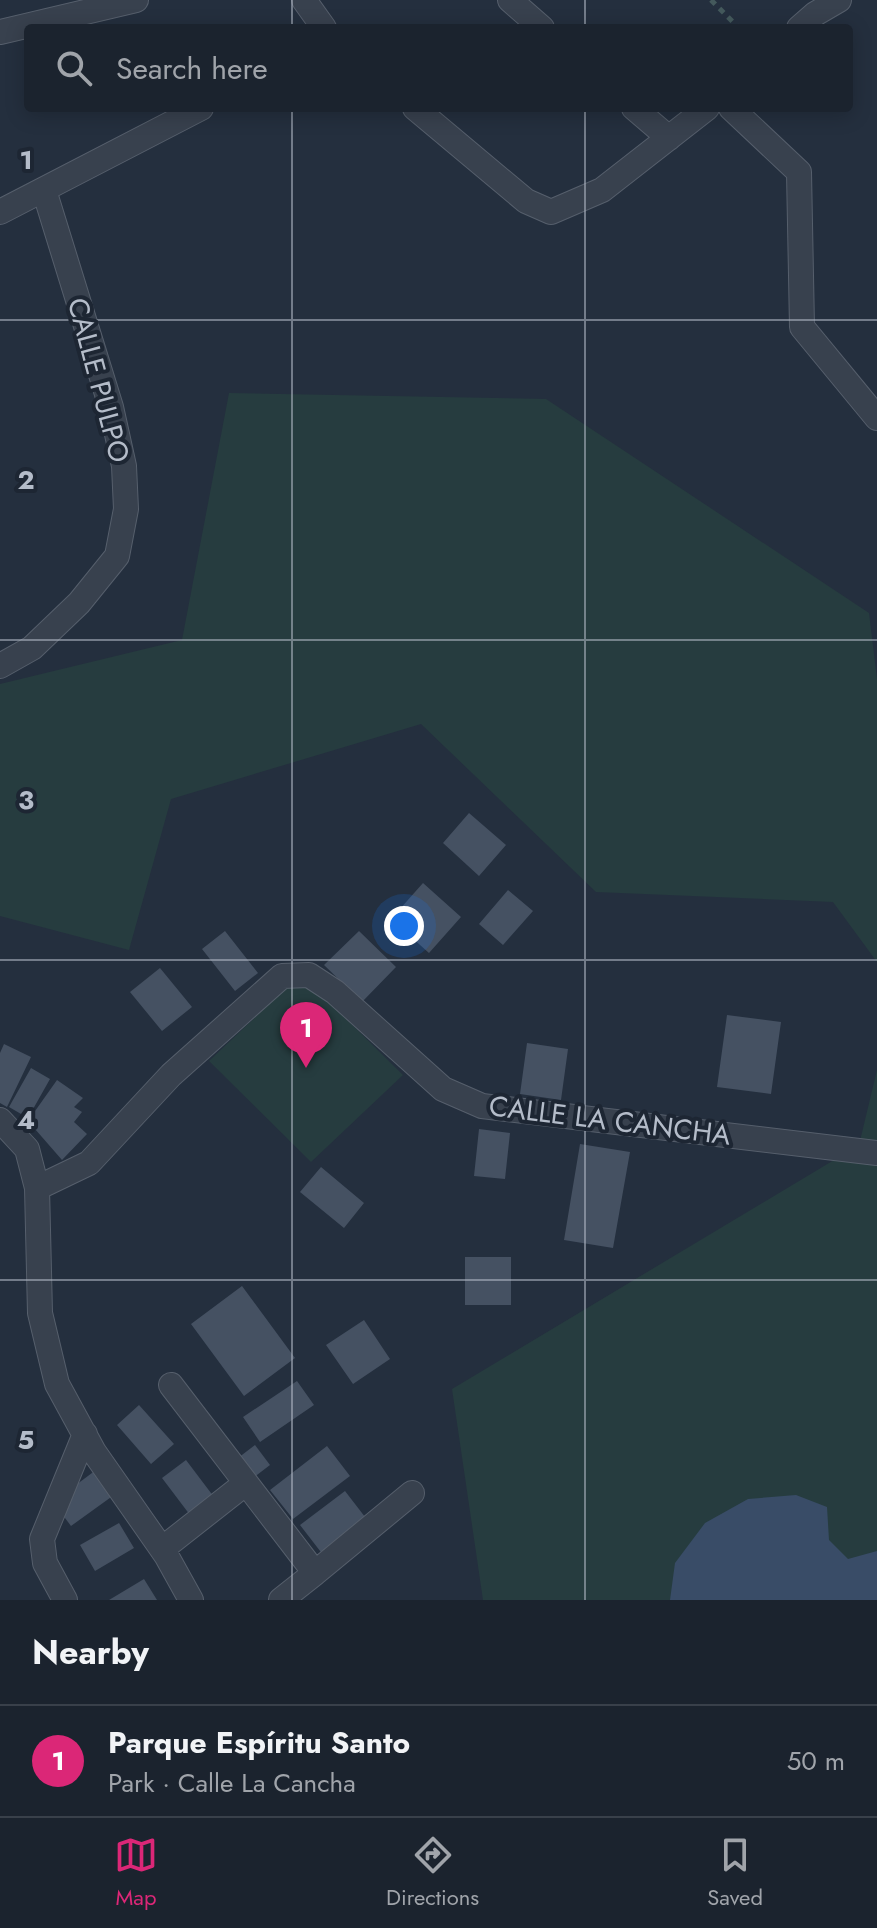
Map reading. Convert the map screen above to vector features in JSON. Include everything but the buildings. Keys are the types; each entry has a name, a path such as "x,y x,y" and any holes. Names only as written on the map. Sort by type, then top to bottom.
{"street":[{"path":"34,24 136,0"},
{"path":"304,0 321,24"},
{"path":"510,0 537,24"},
{"path":"804,24 839,0"},
{"path":"0,32 24,26"},
{"path":"0,212 193,112"},
{"path":"420,112 526,201 551,212 602,190 702,112"},
{"path":"639,112 669,138"},
{"path":"735,112 799,172 802,327 877,418"},
{"name":"CALLE PULPO","path":"0,666 32,648 79,603 117,556 126,509 124,466 111,407 44,190"},
{"name":"CALLE LA CANCHA","path":"37,1188 89,1163 171,1075 235,1016 282,976 296,975 309,975 335,992 443,1089 482,1106 877,1153"},
{"path":"0,1120 27,1149 37,1188 40,1313 57,1384 94,1452 162,1549 191,1600"},
{"path":"171,1385 315,1573"},
{"path":"65,1600 45,1563 42,1539 85,1434"},
{"path":"162,1549 246,1483"},
{"path":"281,1600 412,1493"}],"path":[{"path":"711,0 735,24"}],"green space":[{"path":"229,393 546,399 869,613 877,679 877,962 833,902 596,892 421,724 171,799 129,950 0,916 0,684 182,640"},
{"path":"301,986 318,991 403,1075 311,1162 209,1061 287,987"},
{"path":"877,1070 877,1600 483,1600 452,1389 859,1145"}],"water":[{"path":"796,1495 827,1507 829,1540 848,1559 877,1551 877,1600 670,1600 675,1563 705,1523 748,1499"}],"place":[{"name":"Parque Espíritu Santo","path":"306,1068"}]}
